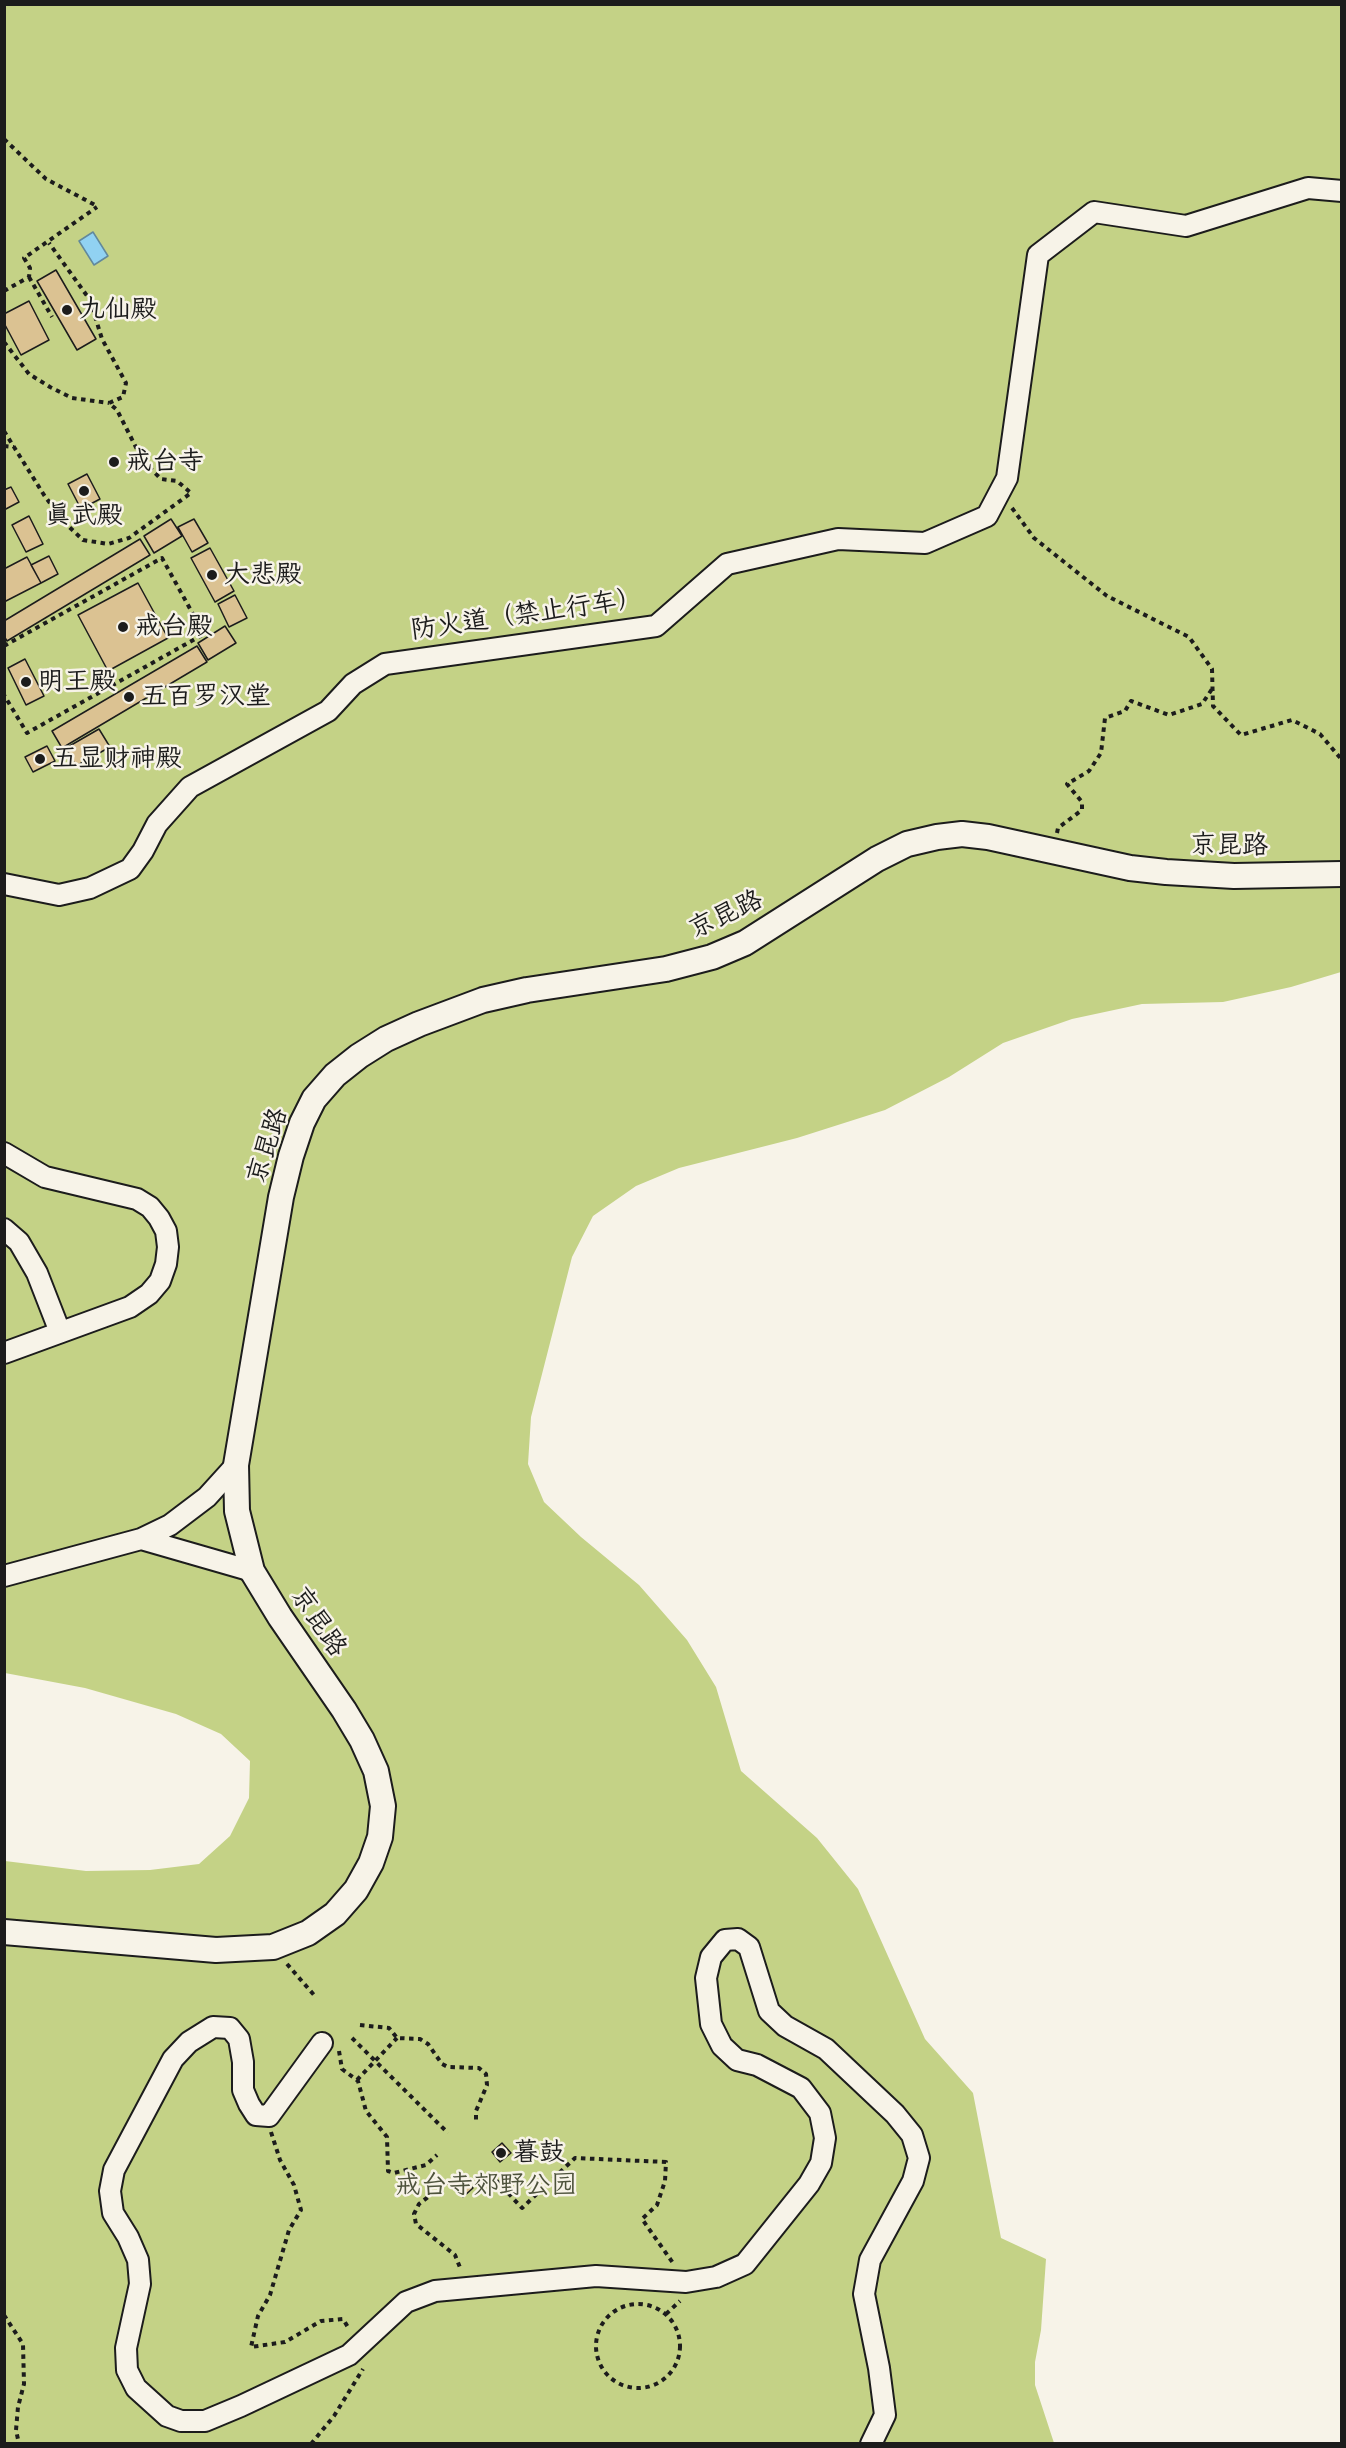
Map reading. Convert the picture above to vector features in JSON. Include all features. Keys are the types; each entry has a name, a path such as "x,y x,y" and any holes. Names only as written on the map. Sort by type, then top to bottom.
{"main road":[{"name":"京昆路","path":"4,1932 216,1950 273,1947 308,1933 335,1914 356,1890 371,1863 380,1837 383,1806 376,1771 362,1740 252,1571 237,1511 236,1465 281,1197 291,1156 314,1099 335,1075 359,1056 386,1039 419,1024 483,1000 527,990 666,969 712,957 745,943 877,859 908,844 963,834 988,837 1130,868 1195,875 1341,874"}],"street":[{"name":"防火道（禁止行车）","path":"4,884 59,895 90,888 130,869 144,851 157,824 190,787 328,711 353,684 385,664 656,626 727,564 838,539 926,543 987,516 1007,478 1038,255 1094,212 1186,226 1308,188 1341,190"},
{"path":"4,1153 45,1177 136,1199 150,1207 166,1231 166,1264 160,1281 149,1294 130,1306 4,1353"},
{"path":"4,1229 19,1242 37,1273 60,1332"},
{"path":"4,1576 141,1539 170,1525 207,1497 236,1465"},
{"path":"141,1539 252,1571"},
{"path":"330,2043 269,2116 256,2115 243,2090 243,2062 239,2039 230,2028 213,2027 189,2042 173,2059 114,2170 110,2191 113,2213 128,2237 138,2260 140,2284 126,2348 127,2370 136,2388 167,2416 181,2421 205,2421 356,2350 406,2302 435,2290 596,2276 686,2282 716,2277 745,2264 809,2184 821,2163 825,2138 820,2114 801,2088 757,2065 736,2060 722,2046 711,2024 706,1978 711,1957 725,1940 738,1938 749,1947 769,2011 785,2026 826,2049 895,2114 912,2134 919,2158 913,2181 870,2260 864,2294 879,2368 885,2415 871,2444"}],"path":[{"path":"4,139 46,179 97,207 49,243 24,258 30,268 29,277 52,317"},
{"path":"4,342 28,374 72,398 109,403 123,397 126,383 102,339 90,300 49,243"},
{"path":"4,291 29,277"},
{"path":"4,431 44,495 64,522 83,540 108,544 129,537 190,493 177,481 161,479 143,461 117,410 109,403"},
{"path":"4,446 14,447"},
{"path":"1000,492 1034,538 1098,589 1189,637 1212,669 1214,706 1241,735 1292,720 1320,734 1341,760"},
{"path":"4,646 162,558 204,634 27,733 4,695"},
{"path":"1055,851 1058,828 1082,810 1082,802 1067,784 1089,771 1101,753 1105,718 1125,711 1131,701 1169,715 1202,704 1212,689"},
{"path":"273,1947 314,1995"},
{"path":"360,2025 388,2028 397,2038 420,2039 428,2044 442,2064 479,2068 486,2074 487,2085 476,2111 476,2120"},
{"path":"352,2038 448,2133"},
{"path":"357,2080 397,2038"},
{"path":"330,2043 342,2069 357,2080 366,2111 387,2138 388,2171 394,2173 426,2164 437,2155"},
{"path":"269,2116 280,2160 294,2185 301,2210 289,2230 270,2295 258,2316 251,2347 285,2342 321,2321 343,2319 350,2331 356,2350 366,2364 357,2382 311,2444"},
{"path":"496,2180 522,2208 575,2158 666,2162 665,2181 657,2205 642,2219 686,2282"},
{"path":"449,2181 418,2204 414,2214 416,2224 455,2255 469,2288"},
{"path":"641,2304 654,2307 671,2319 680,2338 681,2353 676,2366 667,2378 641,2389 626,2387 613,2381 603,2371 597,2358 598,2331 610,2315 628,2305 641,2304"},
{"path":"4,2315 23,2344 24,2384 16,2430 19,2444"}],"green space":[{"name":"戒台寺郊野公园","path":"5,5 1341,5 1341,972 1291,987 1223,1002 1142,1004 1072,1019 1003,1043 949,1077 885,1110 797,1138 679,1168 636,1186 593,1216 572,1257 531,1417 528,1464 544,1502 581,1537 639,1585 687,1640 716,1687 741,1771 817,1838 858,1889 925,2039 973,2093 1001,2238 1046,2259 1041,2330 1035,2362 1035,2385 1054,2443 5,2443 5,1861 86,1871 150,1870 199,1864 230,1836 249,1798 250,1761 221,1734 176,1714 85,1688 5,1673"}],"water":[{"path":"93,232 108,256 94,265 79,241"}],"building":[{"name":"九仙殿","path":"56,270 96,339 77,350 37,281"},
{"path":"29,301 49,340 21,355 4,323 4,314"},
{"name":"真武殿","path":"87,474 100,499 81,509 68,484"},
{"path":"11,487 19,502 4,510 4,490"},
{"path":"29,516 43,544 26,552 12,525"},
{"path":"171,519 182,536 154,553 144,536"},
{"path":"194,519 208,543 192,552 178,527"},
{"path":"140,539 150,555 7,641 4,636 4,621"},
{"name":"大悲殿","path":"210,548 234,591 215,602 191,558"},
{"path":"49,556 58,574 41,583 31,565"},
{"path":"27,557 41,583 4,602 4,569"},
{"name":"戒台殿","path":"138,583 168,638 108,671 78,615"},
{"path":"235,595 247,618 229,627 218,604"},
{"path":"225,626 236,643 208,660 198,643"},
{"name":"五百罗汉堂","path":"197,646 207,662 62,748 52,731"},
{"name":"明王殿","path":"25,659 44,696 26,705 8,668"},
{"path":"99,729 110,747 76,766 66,748"},
{"name":"五显财神殿","path":"47,746 55,761 33,772 25,757"},
{"name":"暮鼓","path":"502,2143 511,2153 500,2162 492,2152"},
{"path":"465,2178 473,2188 463,2197 455,2187"}],"place":[{"name":"九仙殿","path":"67,310"},
{"name":"戒台寺","path":"114,462"},
{"name":"真武殿","path":"84,491"},
{"name":"大悲殿","path":"212,575"},
{"name":"戒台殿","path":"123,627"},
{"name":"明王殿","path":"26,682"},
{"name":"五百罗汉堂","path":"129,697"},
{"name":"五显财神殿","path":"40,759"},
{"name":"暮鼓","path":"501,2153"}]}
